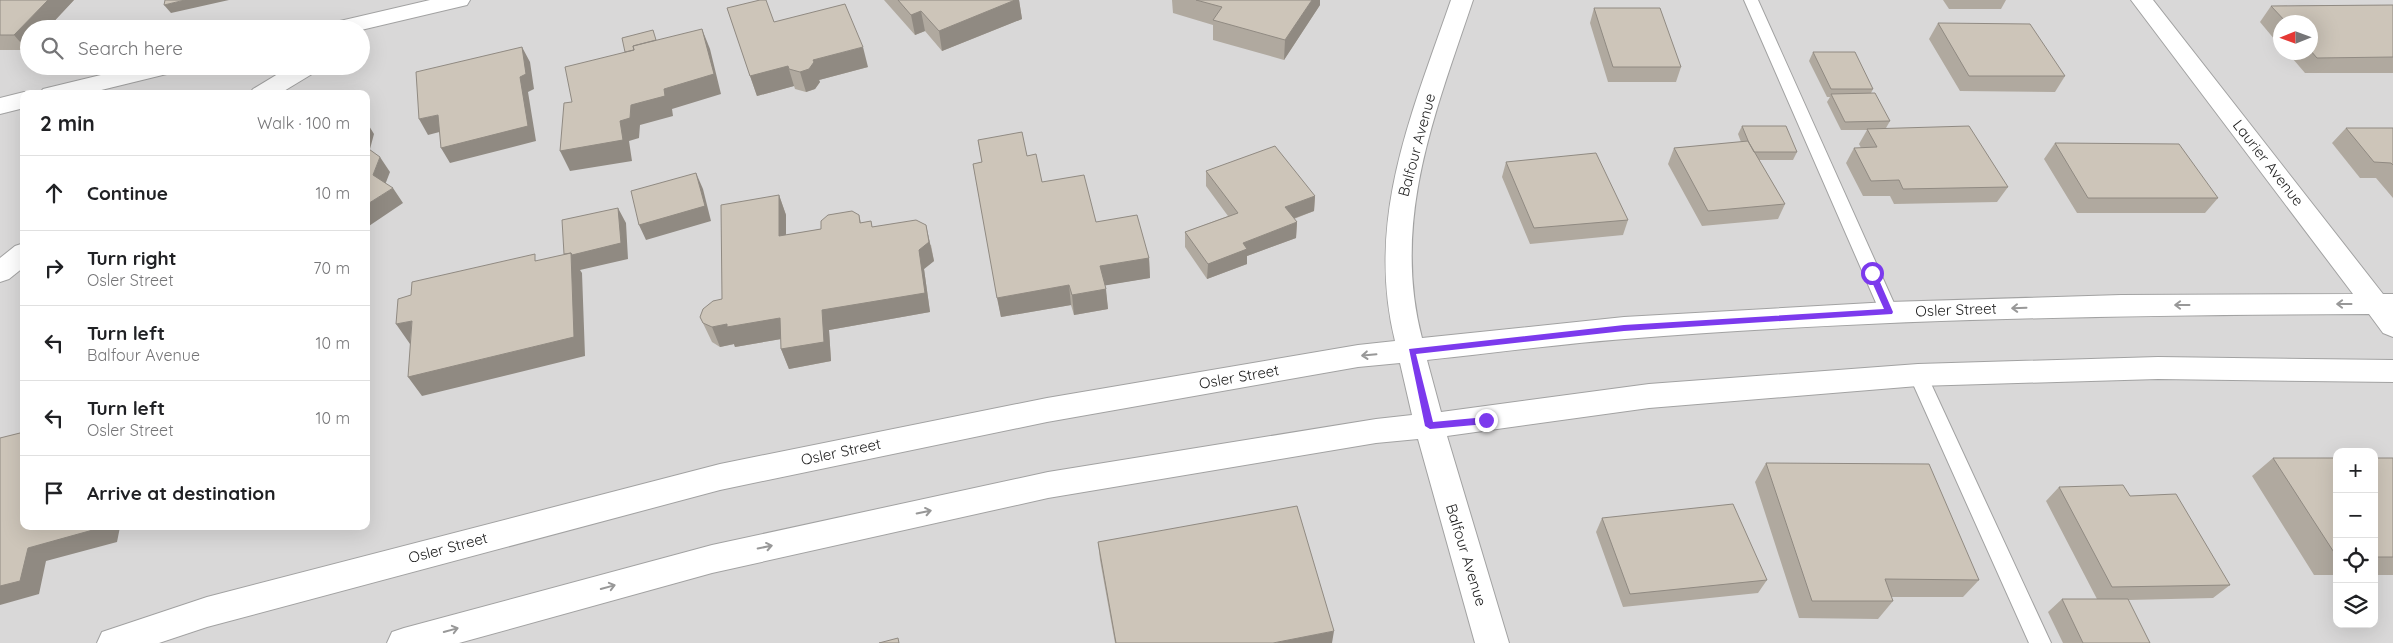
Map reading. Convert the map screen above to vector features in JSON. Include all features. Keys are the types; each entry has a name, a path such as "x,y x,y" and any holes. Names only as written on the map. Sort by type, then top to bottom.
{"street":[{"path":"370,21 459,0"},
{"name":"Balfour Avenue","path":"1462,0 1417,132 1406,175 1400,215 1401,305 1440,467 1492,643"},
{"name":"Laurier Avenue","path":"2142,0 2387,311"},
{"path":"370,31 401,14"},
{"path":"68,90 132,75"},
{"path":"268,90 294,75"},
{"path":"0,106 20,101"},
{"path":"0,272 20,256"},
{"name":"Osler Street","path":"114,643 207,612 720,477 1047,410 1358,356 1624,328 1889,312 2121,305 2387,311"},
{"path":"404,643 712,559 1038,487 1376,431 1486,420 1649,396 1918,375 2158,368 2393,371"}],"lane":[{"path":"1751,0 1889,312"},
{"path":"1918,375 2040,643"}],"shaded area":[{"path":"0,0 2393,0 2393,643 0,643"}],"building":[{"path":"0,0 48,0 29,20 20,20 20,29 14,35 0,35"},
{"path":"165,0 185,0 164,5"},
{"path":"766,0 774,22 845,4 863,47 813,60 814,62 809,69 800,72 789,69 788,66 750,76 727,8"},
{"path":"898,0 1015,0 939,31 921,11 911,15"},
{"path":"1196,0 1312,0 1285,40 1213,20 1222,7"},
{"path":"2393,5 2393,57 2318,58 2318,15 2279,15 2271,6"},
{"path":"1594,8 1660,8 1681,67 1613,67"},
{"path":"1938,23 2030,24 2065,76 1969,76"},
{"path":"702,29 714,74 664,89 665,96 631,105 630,118 620,121 623,140 560,151 564,103 572,102 565,67 634,50 633,46"},
{"path":"653,30 656,40 633,46 634,50 625,52 622,38"},
{"path":"522,47 526,74 520,77 528,126 441,148 438,115 419,119 416,72"},
{"path":"1813,52 1855,52 1873,89 1831,89"},
{"path":"1875,93 1890,121 1845,122 1831,94"},
{"path":"1742,126 1786,126 1797,152 1754,152"},
{"path":"1969,126 2008,187 1903,189 1899,180 1871,181 1854,148 1877,147 1867,129"},
{"path":"2346,128 2393,128 2393,165 2391,163 2374,162"},
{"path":"1022,132 1027,156 1036,154 1042,182 1084,175 1096,222 1137,215 1149,258 1100,266 1106,289 1072,295 1069,285 997,298 973,164 982,162 978,140"},
{"path":"1748,141 1785,204 1708,211 1674,148"},
{"path":"2055,143 2179,144 2218,198 2088,198"},
{"path":"1275,146 1315,196 1285,207 1297,222 1243,243 1247,249 1208,264 1185,232 1238,213 1206,171"},
{"path":"370,150 380,157 373,175 393,188 370,202"},
{"path":"1596,153 1628,220 1534,228 1506,162"},
{"path":"696,173 705,206 639,225 631,191"},
{"path":"779,195 779,236 821,229 821,221 828,215 852,211 859,215 860,223 871,221 872,227 916,220 926,225 929,242 919,250 925,293 822,310 824,342 781,349 780,318 727,327 727,324 712,327 703,323 700,317 703,309 713,301 722,299 721,205"},
{"path":"618,208 621,243 572,255 571,253 564,254 562,220"},
{"path":"571,253 574,337 408,377 412,321 396,324 398,299 411,295 412,282 535,254 535,261"},
{"path":"20,433 20,530 93,530 28,548 20,581 0,586 0,438"},
{"path":"2273,458 2333,458 2333,551"},
{"path":"2378,458 2393,458 2393,557 2378,557"},
{"path":"1766,463 1929,464 1979,580 1885,579 1893,601 1812,601"},
{"path":"2123,485 2130,496 2176,494 2230,585 2112,587 2059,487"},
{"path":"1733,504 1767,580 1630,594 1602,518"},
{"path":"1297,506 1334,631 1273,643 1116,643 1098,542"},
{"path":"2062,599 2128,599 2150,643 2083,643"},
{"path":"898,638 899,643 879,643"}],"route":[{"path":"1486,420 1430,426 1412,351 1624,328 1889,312 1872,273"}]}
